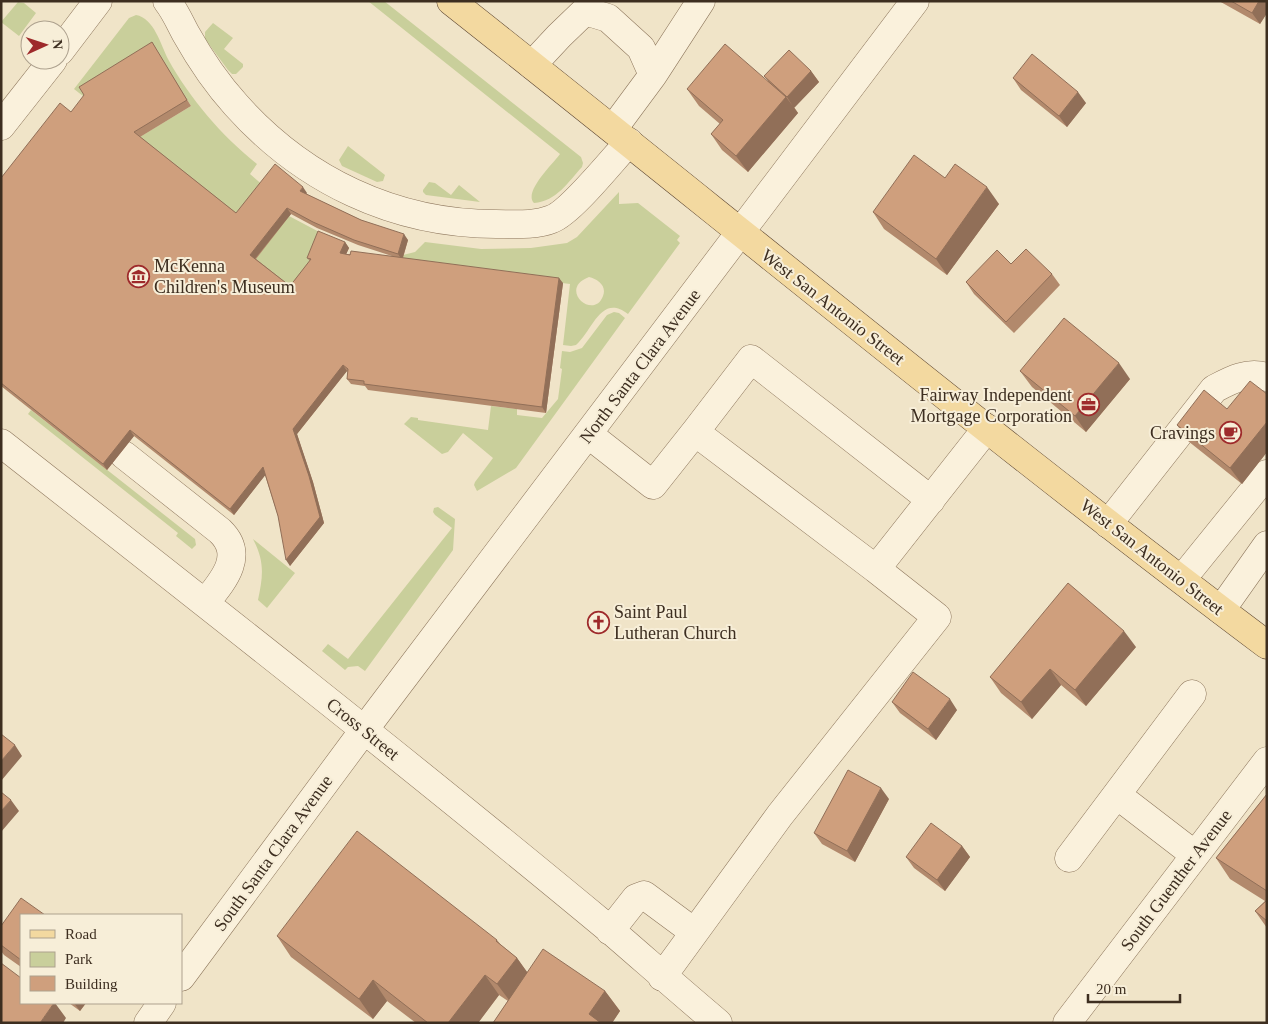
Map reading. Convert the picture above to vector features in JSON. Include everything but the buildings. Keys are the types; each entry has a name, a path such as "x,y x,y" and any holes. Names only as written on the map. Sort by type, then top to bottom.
{"main road":[{"name":"West San Antonio Street","path":"451,1 740,233 1108,524 1267,645"}],"street":[{"path":"70,38 98,1"},
{"path":"167,1 210,72 236,105 259,128 320,176 355,194 396,210 430,218 483,224 529,223 552,219 566,210 621,136 653,75 701,1"},
{"name":"North Santa Clara Avenue","path":"364,730 915,1"},
{"path":"532,65 585,11 608,18 641,48 653,75"},
{"path":"1,126 45,70"},
{"path":"588,434 653,485 752,359 931,500"},
{"path":"1108,524 1214,389 1236,377 1259,374 1267,376"},
{"path":"876,569 987,428"},
{"path":"662,977 780,816 936,618 876,569 695,432"},
{"name":"Cross Street","path":"1,443 364,730 610,931 718,1023"},
{"path":"124,455 220,531 229,543 231,559 227,575 205,603"},
{"path":"1182,579 1267,474"},
{"path":"1221,610 1267,545"},
{"path":"1069,858 1192,694"},
{"name":"South Santa Clara Avenue","path":"182,976 364,730"},
{"name":"South Guenther Avenue","path":"1066,1023 1267,761"},
{"path":"1117,795 1195,855"},
{"path":"610,931 636,898 644,895 694,932"},
{"path":"148,1023 161,1004"}],"green space":[{"path":"368,1 384,1 581,157 582,167 556,195 534,203 532,192 560,154"},
{"path":"18,2 24,3 36,13 31,20 20,20 19,36 1,22"},
{"path":"136,15 148,21 177,74 208,116 231,141 257,164 250,174 265,187 240,219 138,138 191,106 156,48 88,100 74,89 129,18"},
{"path":"213,23 233,38 224,49 243,64 243,67 236,74 232,74 228,70 205,39 205,32"},
{"path":"348,146 385,175 383,181 377,182 342,166 339,160"},
{"path":"429,182 435,183 451,195 459,185 480,202 426,195 423,190"},
{"path":"619,192 619,204 638,203 680,236 677,240 680,243 628,314 619,309 611,308 604,311 576,345 571,346 563,345 570,284 383,260 415,252 425,242 481,249 531,248 567,243 577,237","holes":["589,277 598,281 604,289 599,303 593,305 586,304 581,300 577,295 576,289 580,282"]},
{"path":"289,216 323,234 311,263 294,292 254,260"},
{"path":"614,312 619,313 625,318 516,468 477,491 474,485 475,482 493,458 463,433 448,452 442,454 404,424 411,417 418,418 418,420 488,430 491,406 517,409 517,415 542,418 558,399 562,351 570,352 582,348 607,315"},
{"path":"31,410 195,539 196,545 192,549 176,536 178,533 28,414"},
{"path":"438,507 455,519 453,550 365,671 358,666 348,667 345,670 322,651 328,644 348,659 452,528 433,512 434,508"},
{"path":"253,539 295,573 267,608 258,600 262,569 260,555"}],"place":[{"name":"McKenna Children's Museum","path":"138,276"},
{"name":"Fairway Independent Mortgage Corporation","path":"1088,405"},
{"name":"Cravings","path":"1231,433"},
{"name":"Saint Paul Lutheran Church","path":"598,622"}]}
